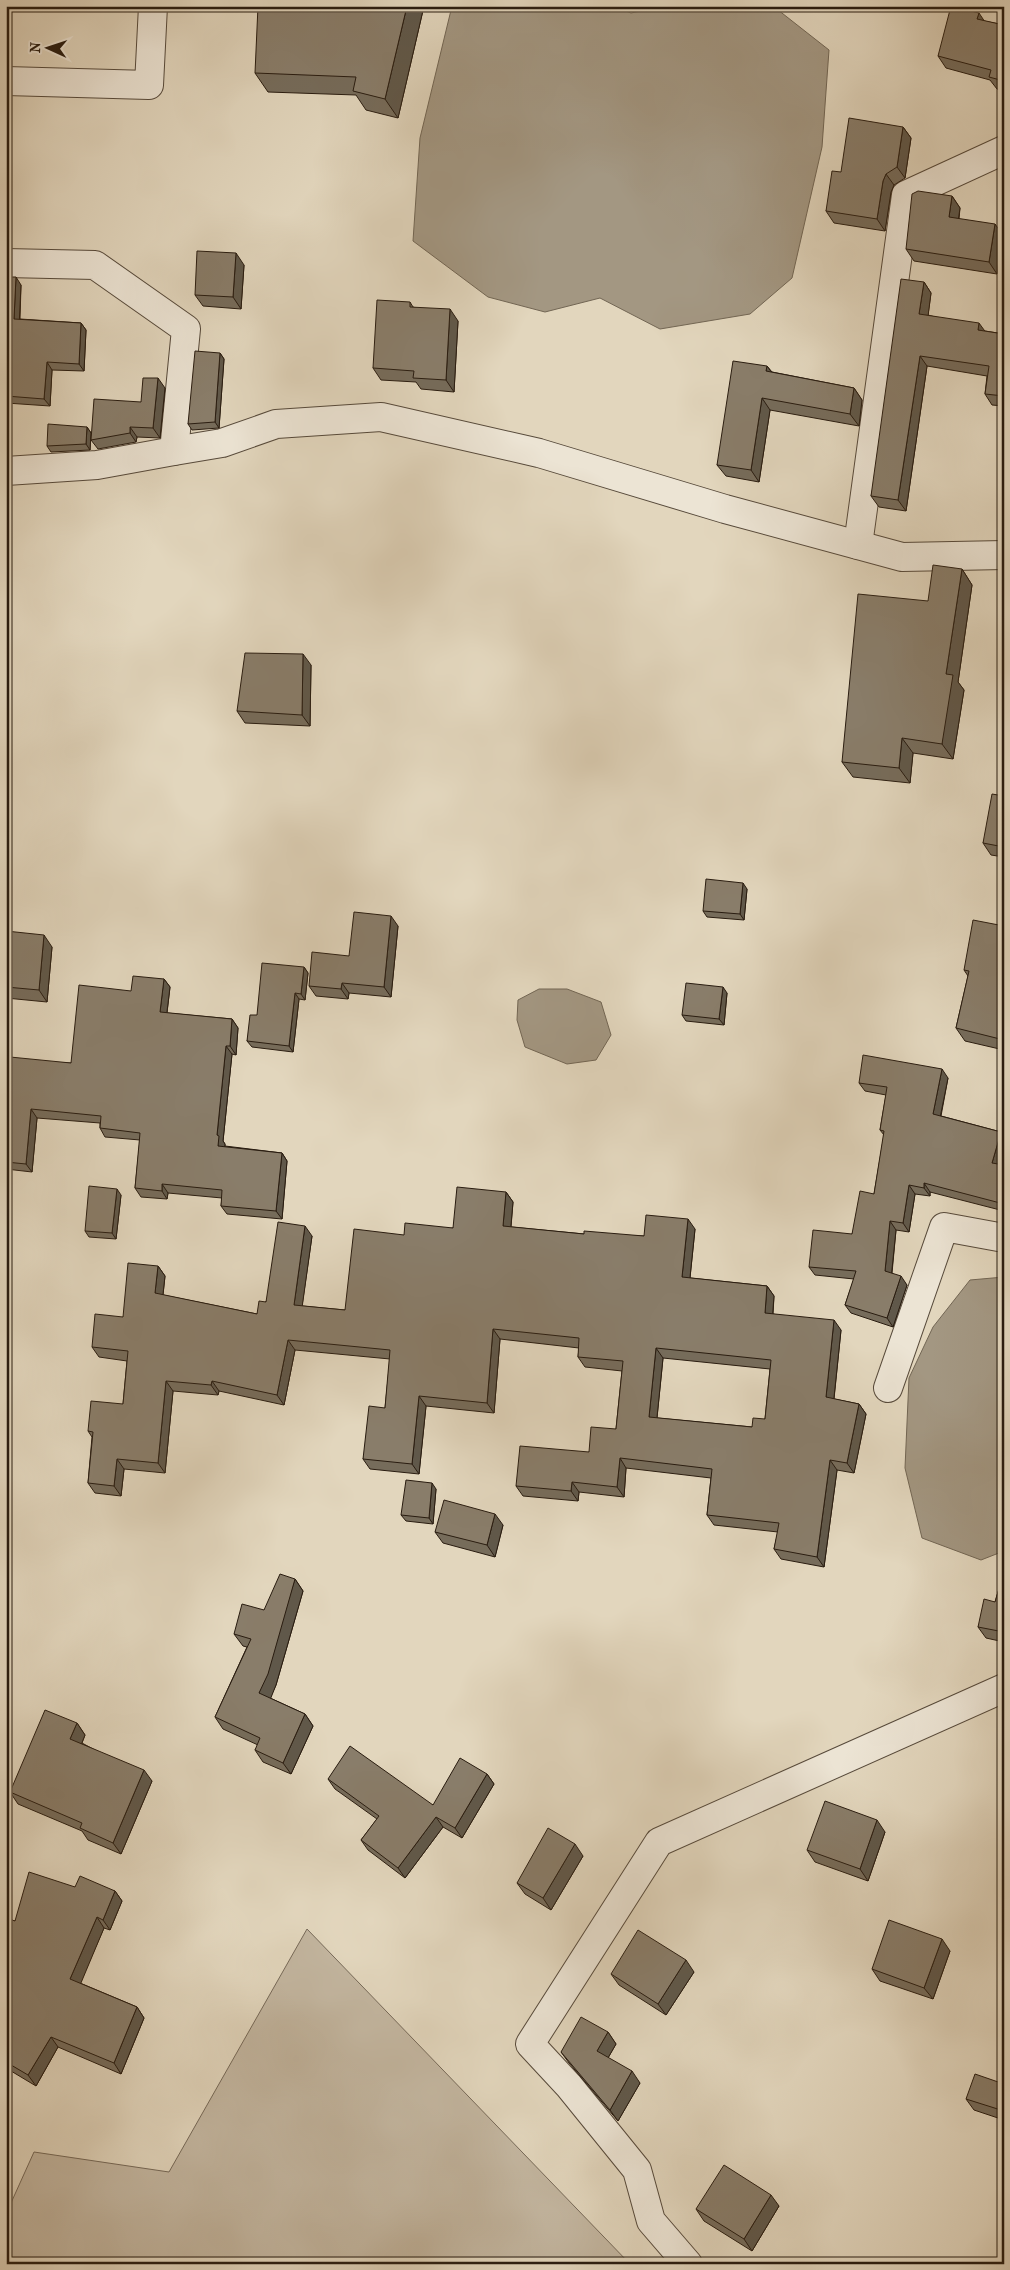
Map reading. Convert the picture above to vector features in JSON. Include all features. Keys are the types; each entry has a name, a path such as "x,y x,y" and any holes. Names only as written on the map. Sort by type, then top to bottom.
{"street":[{"path":"6,82 149,85 153,6"},
{"path":"858,545 906,196 1004,150"},
{"path":"6,263 95,265 186,329 174,452"},
{"path":"6,471 97,465 174,452 222,443 276,424 381,418 539,453 725,509 902,557 1004,555"},
{"path":"888,1388 944,1227 1004,1238"},
{"path":"688,2264 651,2221 637,2170 569,2086 530,2044 659,1842 1004,1688"}],"shaded area":[{"path":"452,6 613,6 631,13 664,6 773,6 829,50 822,147 792,278 750,314 660,329 600,298 545,312 488,297 413,241 420,138"},
{"path":"539,989 567,989 601,1002 611,1035 596,1060 567,1064 525,1047 517,1020 518,1000"},
{"path":"1004,1277 1004,1551 981,1560 922,1538 905,1468 909,1378 933,1327 970,1280"},
{"path":"307,1929 630,2264 6,2264 6,2214 34,2152 169,2172"}],"building":[{"path":"258,6 407,6 385,99 353,91 356,77 255,73"},
{"path":"951,6 979,13 977,19 1004,25 1004,81 989,77 991,70 938,56"},
{"path":"849,118 903,127 897,167 886,174 883,181 877,219 826,211 832,171 841,172"},
{"path":"918,191 952,196 949,217 995,224 989,262 906,249 912,194"},
{"path":"197,251 236,253 233,297 195,295"},
{"path":"6,277 16,277 14,319 81,323 79,364 47,362 44,399 6,396"},
{"path":"901,279 924,282 919,314 979,323 978,330 1004,334 1004,396 985,394 989,366 920,356 898,500 871,496"},
{"path":"377,300 410,302 410,307 450,309 446,380 413,378 414,371 373,368"},
{"path":"195,351 220,353 215,422 188,424"},
{"path":"733,361 767,366 766,371 854,388 850,414 762,398 751,470 717,465"},
{"path":"143,378 158,378 153,428 130,427 130,433 91,440 94,399 141,402"},
{"path":"48,424 87,427 86,444 47,446"},
{"path":"933,565 962,569 946,674 953,675 942,744 902,738 899,768 842,762 858,594 928,601"},
{"path":"245,653 303,654 302,715 237,711"},
{"path":"992,794 1004,796 1004,847 983,843"},
{"path":"706,879 743,883 740,914 703,911"},
{"path":"354,912 391,916 384,987 342,983 341,989 309,986 312,952 349,956"},
{"path":"973,920 1004,926 1004,1040 956,1028 969,971 964,970"},
{"path":"6,931 44,935 39,990 6,987"},
{"path":"262,963 304,967 301,994 295,993 289,1046 247,1041 250,1015 257,1015"},
{"path":"133,976 164,979 160,1012 232,1019 230,1046 226,1046 217,1135 219,1136 218,1146 282,1153 276,1211 221,1206 222,1190 162,1184 162,1191 135,1188 140,1133 100,1128 101,1116 31,1109 26,1164 6,1162 6,1062 10,1062 10,1057 71,1063 79,985 131,991"},
{"path":"686,983 723,987 719,1019 682,1015"},
{"path":"863,1055 942,1069 933,1114 1001,1132 992,1163 1004,1165 1004,1204 924,1183 924,1188 909,1185 903,1223 890,1221 885,1271 901,1276 887,1318 845,1305 856,1271 809,1267 813,1230 852,1234 860,1191 874,1194 884,1131 880,1130 887,1087 859,1083"},
{"path":"89,1186 117,1189 112,1233 85,1231"},
{"path":"457,1187 506,1192 503,1226 584,1234 584,1231 644,1236 646,1215 688,1219 682,1277 767,1286 765,1313 834,1320 826,1397 859,1404 847,1463 830,1460 817,1557 774,1549 779,1523 707,1515 712,1469 620,1458 617,1487 572,1482 571,1491 516,1486 520,1446 589,1452 591,1427 616,1429 623,1361 578,1357 579,1338 493,1329 487,1403 419,1396 412,1464 363,1459 369,1406 385,1408 390,1350 288,1340 277,1395 212,1381 211,1385 166,1381 158,1463 117,1459 114,1486 88,1483 93,1432 88,1431 91,1401 123,1404 128,1351 92,1347 95,1314 123,1317 128,1263 158,1266 155,1293 257,1314 259,1301 266,1302 278,1222 305,1226 294,1305 345,1310 354,1229 404,1235 405,1223 453,1228","holes":["656,1348 771,1360 765,1419 753,1418 752,1427 649,1417"]},
{"path":"406,1480 432,1483 429,1518 401,1515"},
{"path":"444,1500 495,1514 487,1545 435,1532"},
{"path":"1004,1572 1004,1632 978,1627 984,1599 995,1602"},
{"path":"280,1574 295,1579 268,1674 259,1693 305,1714 283,1763 255,1750 260,1738 215,1717 251,1639 234,1634 242,1604 264,1610"},
{"path":"45,1710 77,1723 70,1739 144,1770 113,1843 80,1828 82,1823 10,1792"},
{"path":"350,1746 433,1805 460,1758 487,1774 455,1828 436,1817 398,1868 361,1840 379,1816 328,1779"},
{"path":"825,1801 877,1820 860,1869 807,1850"},
{"path":"548,1828 575,1844 543,1898 517,1883"},
{"path":"29,1872 75,1887 80,1876 115,1891 103,1920 97,1917 70,1979 137,2007 114,2063 51,2037 28,2075 6,2062 6,1918 15,1921"},
{"path":"889,1920 942,1939 924,1988 872,1969"},
{"path":"638,1930 686,1960 658,2004 611,1974"},
{"path":"581,2017 608,2032 597,2051 632,2071 610,2110 561,2052"},
{"path":"975,2074 1004,2084 1004,2111 966,2099"},
{"path":"724,2165 771,2195 744,2239 696,2209"}]}
